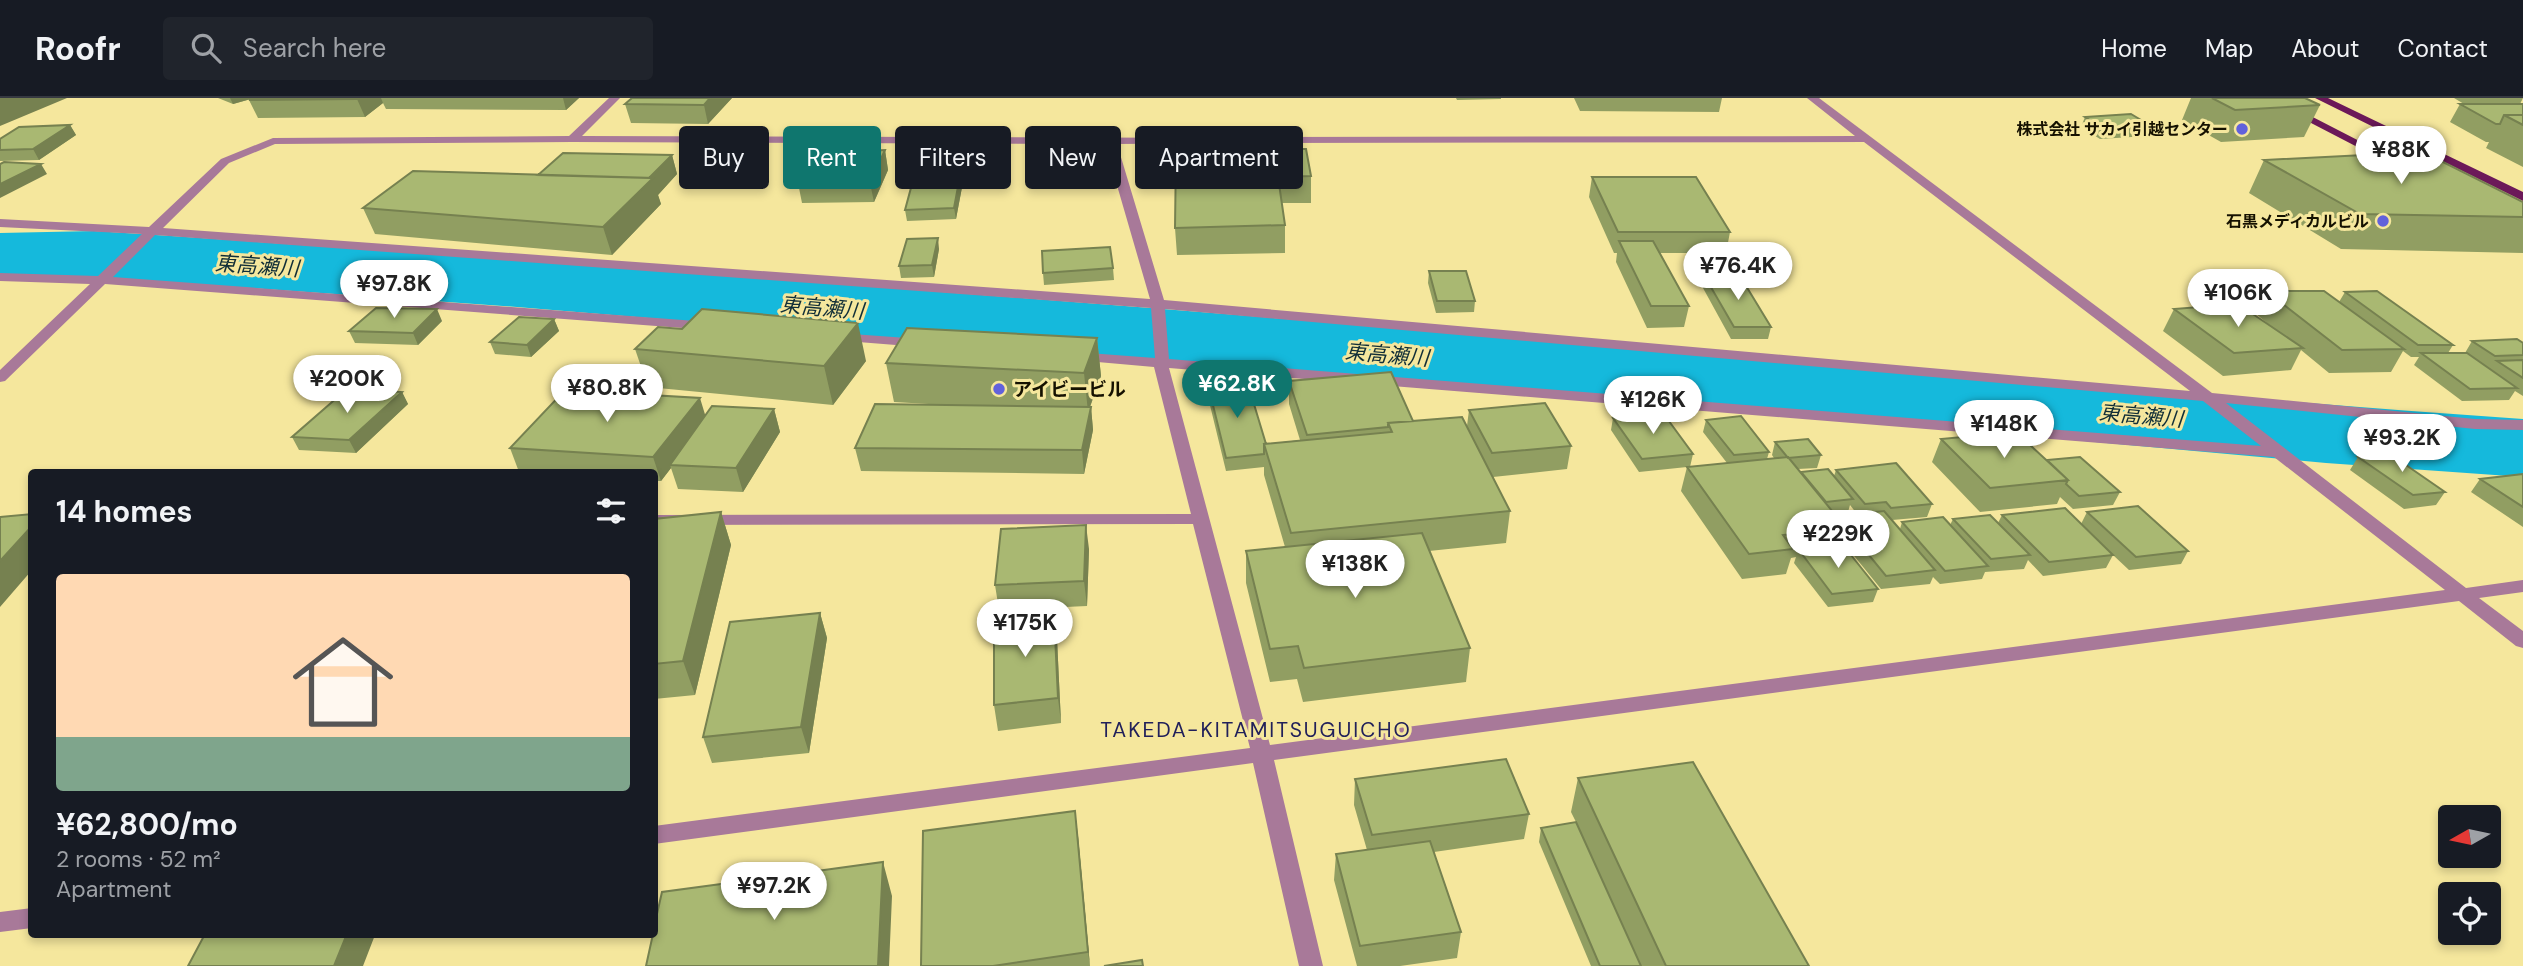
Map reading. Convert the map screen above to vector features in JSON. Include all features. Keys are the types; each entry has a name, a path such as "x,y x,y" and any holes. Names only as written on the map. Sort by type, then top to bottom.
{"main road":[{"path":"2268,98 2414,171"},
{"path":"2320,98 2523,197"}],"street":[{"path":"572,139 615,98"},
{"path":"1812,98 2213,401 2523,641"},
{"path":"1303,140 1865,139"},
{"path":"0,378 225,161 273,141 1025,141"},
{"path":"1121,179 1158,308 1161,359 1262,754 1311,966"},
{"path":"0,223 1158,308 2475,424 2523,425"},
{"path":"0,277 106,276 728,328"},
{"path":"826,336 937,345"},
{"path":"1062,355 1161,359 2274,449"},
{"path":"658,520 1200,519"},
{"path":"658,834 2523,586"},
{"path":"0,922 28,918"}],"building":[{"path":"253,98 359,98 249,100"},
{"path":"632,98 710,98 704,105 625,104"},
{"path":"2212,98 2305,98 2320,105 2235,110"},
{"path":"2460,104 2523,104 2523,115 2504,115 2500,124 2496,124"},
{"path":"2131,114 2151,126 2104,129 2085,117"},
{"path":"2504,115 2523,115 2523,125"},
{"path":"70,125 33,149 0,150 0,139 19,127"},
{"path":"1303,149 1306,149 1311,176 1303,176"},
{"path":"2423,152 2523,202 2523,217 2360,214 2264,160"},
{"path":"563,153 672,155 649,178 538,175"},
{"path":"0,164 41,164 0,184"},
{"path":"413,171 653,178 603,227 363,208"},
{"path":"1592,177 1696,177 1730,232 1618,232"},
{"path":"911,189 958,189 954,208 905,210"},
{"path":"1176,189 1280,189 1285,225 1175,228"},
{"path":"938,238 932,265 899,266 907,239"},
{"path":"1619,241 1653,241 1689,306 1651,306"},
{"path":"1110,247 1113,268 1043,273 1042,251"},
{"path":"1429,271 1466,271 1475,301 1437,301"},
{"path":"1740,276 1771,327 1734,327 1705,277"},
{"path":"2266,291 2324,291 2404,349 2342,350"},
{"path":"2377,291 2453,345 2418,345 2345,292"},
{"path":"2238,304 2303,348 2234,353 2174,309"},
{"path":"376,308 437,309 413,333 349,331"},
{"path":"702,309 858,323 824,366 635,349 658,327 682,329"},
{"path":"519,317 554,319 527,345 490,342"},
{"path":"907,328 1097,338 1084,373 886,363"},
{"path":"2517,339 2523,343 2523,355 2495,356 2472,341"},
{"path":"2421,353 2467,353 2517,388 2470,389"},
{"path":"2523,360 2523,378 2497,361"},
{"path":"1391,372 1413,421 1388,423 1388,427 1307,435 1289,381"},
{"path":"1247,381 1266,444 1264,454 1226,458 1208,385"},
{"path":"347,389 402,392 349,440 292,437"},
{"path":"565,390 700,398 653,457 510,448"},
{"path":"1545,403 1571,446 1492,453 1469,410"},
{"path":"875,404 1091,407 1082,450 855,448"},
{"path":"712,406 774,409 736,468 670,465"},
{"path":"1663,413 1693,454 1642,459 1613,418"},
{"path":"1741,416 1769,452 1734,455 1706,420"},
{"path":"1462,417 1510,511 1291,533 1264,444 1392,432 1388,423"},
{"path":"2016,432 2068,480 1990,488 1941,439"},
{"path":"1808,439 1821,455 1788,458 1775,442"},
{"path":"2390,454 2445,492 2413,495 2358,457"},
{"path":"1788,457 1846,528 1783,535 1793,549 1749,554 1687,467"},
{"path":"2080,457 2120,492 2079,496 2066,484 2068,480 2047,460"},
{"path":"1896,463 1932,504 1891,508 1886,502 1865,504 1836,470"},
{"path":"1828,469 1853,499 1826,502 1801,472"},
{"path":"2523,474 2523,507 2480,479"},
{"path":"2138,506 2188,551 2136,557 2087,512"},
{"path":"2065,508 2113,555 2049,562 2002,515"},
{"path":"1884,511 1935,570 1886,576 1837,516"},
{"path":"721,512 683,661 658,664 658,519"},
{"path":"28,514 28,530 0,561 0,517"},
{"path":"1990,515 2030,555 1991,559 1953,519"},
{"path":"1943,517 1988,566 1945,571 1902,522"},
{"path":"1086,525 1084,581 995,585 1001,529"},
{"path":"1422,533 1470,648 1304,668 1298,646 1270,649 1246,551"},
{"path":"1843,545 1878,589 1832,594 1799,550"},
{"path":"820,613 801,727 703,737 730,622"},
{"path":"1054,614 1058,698 994,705 994,619"},
{"path":"1506,759 1529,814 1372,835 1355,779"},
{"path":"1693,762 1809,966 1666,966 1578,778"},
{"path":"1075,811 1088,952 993,966 921,966 923,831"},
{"path":"1576,822 1641,966 1600,966 1541,828"},
{"path":"1430,841 1461,932 1360,946 1336,854"},
{"path":"883,862 878,966 646,966 652,938 658,938 658,910 662,892"},
{"path":"203,938 345,938 334,966 188,966"},
{"path":"1142,960 1143,966 1104,966"}],"waterway":[{"name":"東高瀬川","path":"0,256 94,254 517,283 1709,380 2326,434 2523,448"}],"place":[{"name":"株式会社 サカイ引越センター","path":"2242,129"},
{"name":"石黒メディカルビル","path":"2383,221"},
{"name":"アイビービル","path":"999,389"}],"district":[{"name":"TAKEDA-KITAMITSUGUICHO","path":"1256,730"}]}
